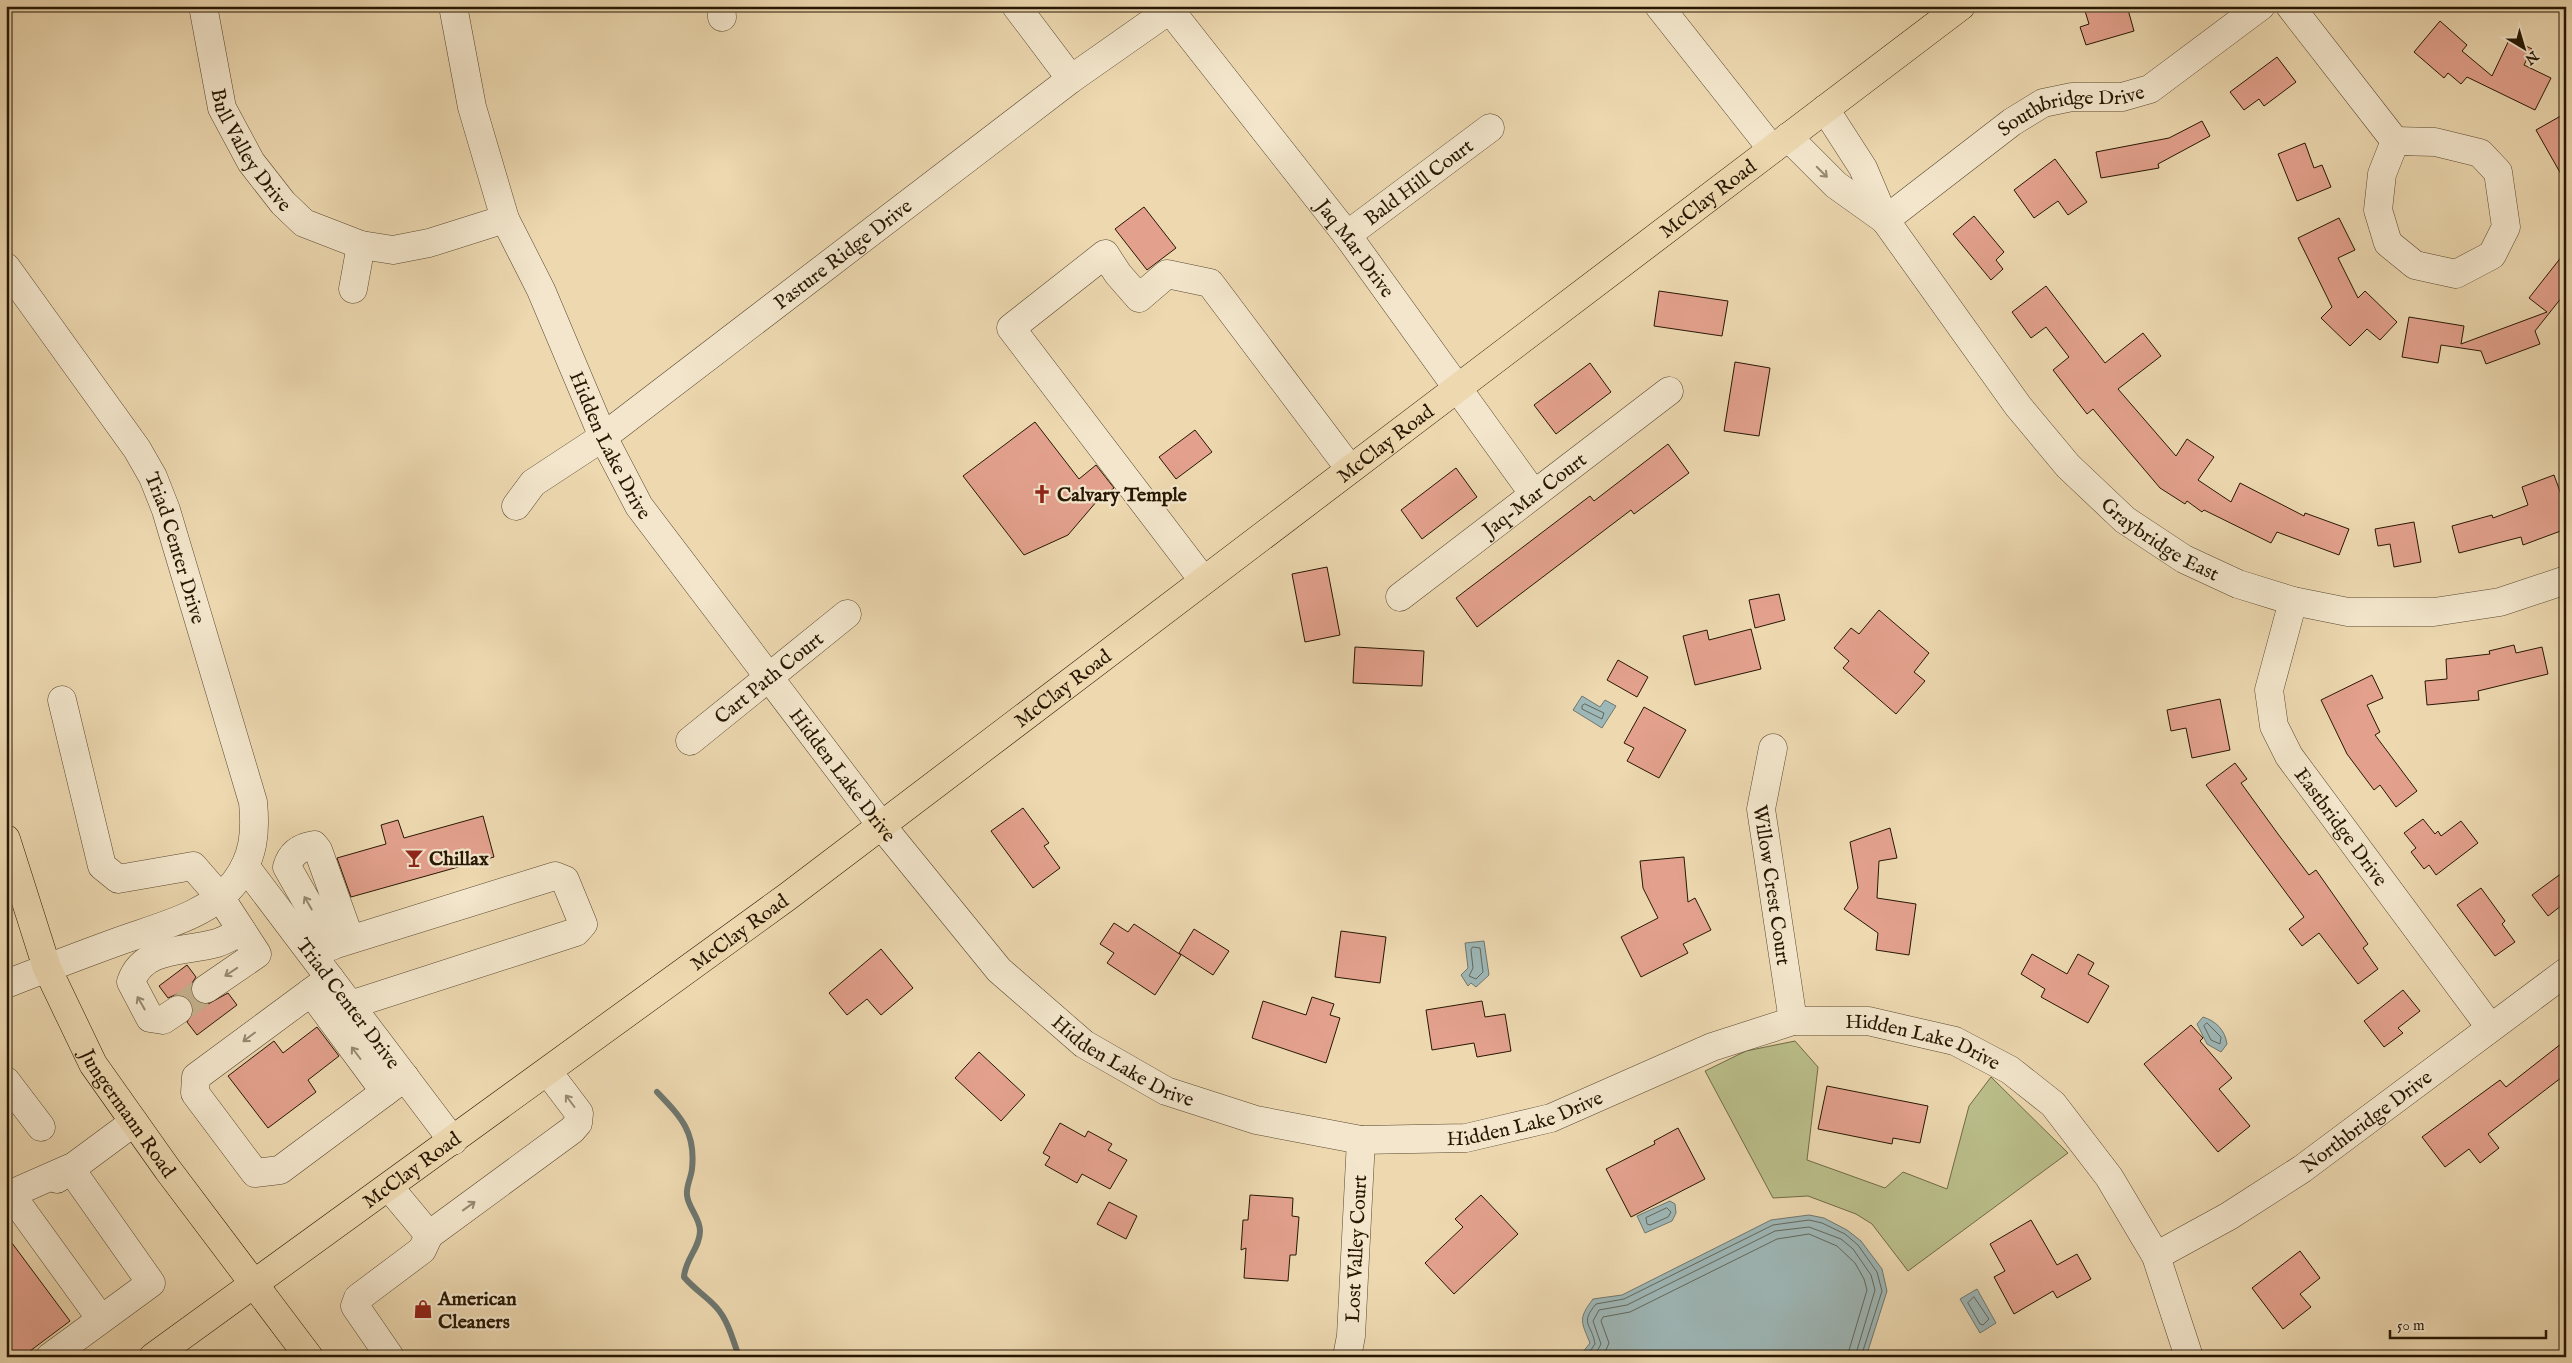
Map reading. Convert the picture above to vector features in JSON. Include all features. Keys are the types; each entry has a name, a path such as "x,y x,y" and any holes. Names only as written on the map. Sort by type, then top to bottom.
{"main road":[{"name":"McClay Road","path":"170,1352 254,1285 787,897 1961,6"},
{"name":"Jungermann Road","path":"6,839 47,968 93,1064 254,1285 309,1357"}],"street":[{"name":"Bull Valley Drive","path":"203,6 222,108 251,162 283,203 304,223 361,245 394,250 429,243 505,219"},
{"name":"Hidden Lake Drive","path":"453,6 472,107 505,219 541,290 603,437 639,506 881,825 999,970 1084,1044 1166,1091 1256,1120 1361,1140 1466,1138 1551,1118 1712,1047 1793,1022 1868,1021 1958,1042 2010,1070 2053,1104 2110,1176 2156,1256 2189,1357"},
{"path":"1016,6 1071,80"},
{"name":"Graybridge East","path":"1659,6 1780,143 1885,220"},
{"name":"Southbridge Drive","path":"1885,220 2012,122 2042,104 2072,97 2122,97 2150,89 2261,6"},
{"path":"2290,6 2395,141"},
{"name":"Pasture Ridge Drive","path":"516,506 533,483 603,437 1071,80 1172,8"},
{"name":"Jaq Mar Drive","path":"1172,8 1347,235 1534,493"},
{"name":"Graybridge East","path":"1825,109 1863,168 1885,220 2018,406 2068,466 2125,520 2184,559 2238,584 2293,601 2348,612 2434,612 2500,602 2566,580"},
{"name":"Bald Hill Court","path":"1347,235 1490,128"},
{"path":"2395,141 2435,142 2480,153 2498,172 2506,228 2492,255 2456,274 2414,265 2388,243 2378,210 2382,174 2395,141"},
{"path":"353,289 361,245"},
{"path":"1203,580 1011,328 1106,254 1118,274 1140,298 1167,274 1210,283 1350,469"},
{"name":"Triad Center Drive","path":"6,267 137,449 153,477 166,510 253,802 255,834 253,848 246,866 234,883 220,897 182,918 6,984"},
{"name":"Jaq-Mar Court","path":"1400,597 1669,391"},
{"name":"Eastbridge Drive","path":"2293,601 2269,690 2274,726 2289,756 2490,1028"},
{"name":"Cart Path Court","path":"690,741 769,675 847,614"},
{"path":"62,700 102,866 118,879 192,866 220,897 257,954 206,989"},
{"name":"Willow Crest Court","path":"1773,748 1761,809 1793,1022"},
{"name":"Triad Center Drive","path":"246,866 331,946 321,985 350,1005 395,1085 453,1141"},
{"path":"331,946 555,876 564,880 583,924 576,932 350,1005"},
{"path":"178,1010 163,1020 150,1018 131,982 139,965 149,957 218,942 242,931"},
{"name":"Northbridge Drive","path":"2156,1256 2229,1216 2302,1169 2566,972"},
{"path":"321,985 395,1085 280,1170 255,1173 195,1093 196,1077 321,985"},
{"path":"390,1357 355,1306 358,1298 422,1250 430,1235 572,1130 578,1123 579,1113 548,1072"},
{"path":"6,1081 41,1127"},
{"path":"101,1320 11,1208 134,1122"},
{"name":"Lost Valley Court","path":"1348,1357 1351,1336 1361,1140"},
{"path":"50,1357 151,1283 70,1168"},
{"path":"389,1187 430,1235"}],"green space":[{"path":"1795,1041 1818,1067 1807,1160 1885,1188 1903,1172 1947,1189 1969,1106 1991,1077 2068,1153 1908,1271 1872,1224 1856,1214 1808,1196 1773,1198 1705,1071 1746,1051"}],"water":[{"path":"1582,696 1600,707 1605,700 1616,706 1602,728 1573,710"},
{"path":"1484,941 1489,975 1476,987 1471,983 1468,986 1461,975 1468,968 1465,943"},
{"path":"2203,1017 2212,1021 2222,1030 2227,1044 2221,1052 2207,1044 2197,1024"},
{"path":"1670,1201 1675,1204 1676,1213 1672,1221 1645,1233 1637,1216"},
{"path":"1809,1215 1824,1218 1847,1230 1861,1241 1882,1269 1887,1291 1866,1357 1579,1357 1590,1343 1582,1320 1585,1311 1593,1299 1622,1295 1771,1220"},
{"path":"1977,1289 1996,1323 1980,1333 1960,1299"}],"building":[{"path":"2102,6 2127,6 2134,31 2086,45 2080,27 2089,24 2085,11"},
{"path":"2440,21 2467,45 2462,51 2492,76 2510,38 2532,49 2524,65 2551,78 2535,110 2467,77 2461,84 2448,73 2444,78 2414,52"},
{"path":"2277,57 2296,82 2264,106 2259,99 2244,110 2230,92"},
{"path":"2566,113 2566,183 2536,130"},
{"path":"2202,121 2210,136 2158,164 2159,168 2101,178 2096,152 2169,138"},
{"path":"2305,143 2314,168 2322,165 2331,187 2297,201 2278,154"},
{"path":"2055,159 2087,202 2068,215 2058,201 2034,218 2014,190"},
{"path":"1144,207 1176,248 1147,270 1115,229"},
{"path":"1974,216 2004,252 1996,260 2003,269 1991,280 1953,234"},
{"path":"2339,218 2355,250 2338,258 2358,298 2365,291 2397,322 2380,340 2367,329 2350,346 2321,318 2332,307 2298,238"},
{"path":"2566,251 2566,292 2535,331 2540,344 2486,364 2481,351 2441,345 2438,363 2402,357 2409,317 2464,326 2461,344 2547,312 2529,298"},
{"path":"2046,286 2105,363 2143,333 2161,356 2118,389 2176,456 2187,439 2214,457 2198,480 2231,502 2240,483 2304,516 2305,513 2349,529 2339,555 2277,532 2271,543 2204,510 2202,512 2187,501 2185,504 2160,488 2093,409 2087,414 2053,370 2069,357 2046,327 2031,338 2012,312"},
{"path":"1659,291 1728,301 1722,336 1654,326"},
{"path":"1735,362 1770,368 1759,436 1724,431"},
{"path":"1590,363 1611,392 1556,434 1534,405"},
{"name":"Calvary Temple","path":"1035,422 1079,479 1096,465 1114,488 1097,501 1068,535 1024,555 963,476"},
{"path":"1195,430 1212,452 1176,479 1159,457"},
{"path":"1668,444 1689,473 1634,514 1631,510 1477,627 1456,598 1590,496 1594,501"},
{"path":"1456,468 1477,497 1422,539 1401,510"},
{"path":"2554,475 2566,508 2566,529 2523,545 2521,537 2459,553 2452,526 2492,515 2493,518 2528,505 2522,487"},
{"path":"2414,522 2421,562 2394,567 2390,544 2378,546 2375,529"},
{"path":"1327,567 1340,635 1305,642 1292,574"},
{"path":"1779,594 1785,620 1755,628 1749,600"},
{"path":"1879,610 1929,653 1914,672 1925,681 1896,714 1843,668 1849,661 1834,648 1851,628 1859,634"},
{"path":"1751,629 1761,669 1695,685 1683,636 1707,630 1709,640"},
{"path":"2514,645 2516,653 2542,647 2548,674 2478,691 2479,700 2427,705 2425,681 2447,679 2446,659 2490,654 2489,651"},
{"path":"1355,647 1424,651 1422,686 1353,683"},
{"path":"1618,660 1648,677 1637,697 1607,680"},
{"path":"2372,675 2383,698 2367,705 2380,732 2375,735 2417,791 2396,807 2380,785 2374,790 2347,754 2321,700"},
{"path":"2220,699 2230,750 2192,758 2186,728 2171,731 2167,710"},
{"path":"1644,707 1686,730 1659,778 1627,761 1634,748 1624,743"},
{"path":"2235,763 2247,779 2241,783 2278,834 2309,875 2316,870 2368,944 2363,948 2378,969 2358,984 2319,933 2302,946 2289,929 2304,917 2206,785"},
{"path":"1023,808 1049,843 1044,846 1060,868 1033,888 991,831"},
{"name":"Chillax","path":"483,816 494,857 351,897 337,858 386,844 381,825 398,820 404,838"},
{"path":"2423,819 2435,834 2438,831 2441,836 2461,821 2478,843 2436,875 2429,865 2424,869 2411,852 2416,848 2404,833"},
{"path":"1890,828 1897,858 1879,861 1877,898 1916,904 1909,955 1876,950 1878,933 1844,909 1858,888 1850,842"},
{"path":"1684,857 1688,902 1695,898 1711,930 1683,944 1688,953 1641,977 1621,937 1658,918 1643,888 1640,861"},
{"path":"2566,870 2566,902 2548,916 2532,895"},
{"path":"2481,888 2505,921 2502,924 2515,942 2495,956 2457,905"},
{"path":"1114,923 1128,932 1134,924 1181,955 1155,995 1107,963 1114,953 1100,944"},
{"path":"1194,929 1229,951 1213,975 1179,953"},
{"path":"1341,931 1386,937 1380,983 1335,977"},
{"path":"881,949 913,988 881,1015 867,999 847,1015 829,993"},
{"path":"2032,954 2067,974 2078,954 2094,963 2088,974 2109,986 2088,1023 2041,997 2045,989 2021,974"},
{"path":"187,965 196,977 192,983 191,991 193,997 199,1003 208,1004 228,993 237,1005 197,1035 187,1022 194,1009 191,1001 185,996 177,994 168,998 159,986"},
{"path":"2403,990 2420,1011 2398,1028 2403,1033 2384,1047 2364,1021"},
{"path":"1312,997 1334,1004 1330,1015 1340,1018 1326,1063 1252,1038 1263,1001 1306,1015"},
{"path":"1482,1001 1485,1017 1505,1014 1511,1051 1477,1057 1474,1043 1432,1050 1426,1010"},
{"path":"2191,1025 2203,1038 2200,1041 2232,1078 2219,1089 2250,1126 2218,1152 2144,1064"},
{"path":"317,1027 339,1056 308,1080 316,1092 268,1128 228,1076 274,1041 283,1053"},
{"path":"2566,1040 2566,1074 2488,1134 2499,1148 2480,1163 2469,1149 2445,1167 2422,1137 2500,1080 2506,1087"},
{"path":"979,1052 1025,1095 1001,1121 955,1078"},
{"path":"1827,1086 1928,1106 1920,1143 1893,1138 1892,1144 1818,1129"},
{"path":"1060,1123 1085,1137 1088,1131 1112,1144 1108,1150 1127,1160 1110,1189 1082,1174 1077,1183 1045,1165 1050,1157 1043,1153"},
{"path":"1678,1128 1705,1179 1631,1217 1606,1169 1655,1144 1654,1141"},
{"path":"1250,1195 1293,1198 1292,1216 1299,1217 1296,1255 1290,1255 1288,1281 1244,1278 1246,1248 1241,1250 1243,1220 1248,1220"},
{"path":"1481,1195 1518,1234 1454,1294 1425,1263 1463,1227 1455,1219"},
{"path":"1109,1202 1137,1216 1126,1239 1097,1224"},
{"path":"2031,1220 2057,1265 2077,1254 2091,1279 2057,1298 2053,1291 2014,1314 1994,1277 2005,1271 1990,1244"},
{"path":"6,1235 70,1321 22,1357 6,1357"},
{"path":"2300,1251 2320,1278 2300,1294 2311,1307 2283,1329 2252,1288"}],"waterway":[{"path":"657,1092 680,1118 692,1145 692,1169 687,1195 689,1204 698,1221 700,1231 698,1243 687,1265 684,1277 720,1312 730,1330 739,1357"}],"tunnel":[{"path":"178,1010 206,989"}],"place":[{"name":"Calvary Temple","path":"1042,494"},
{"name":"Chillax","path":"414,858"},
{"name":"American Cleaners","path":"423,1309"}]}
